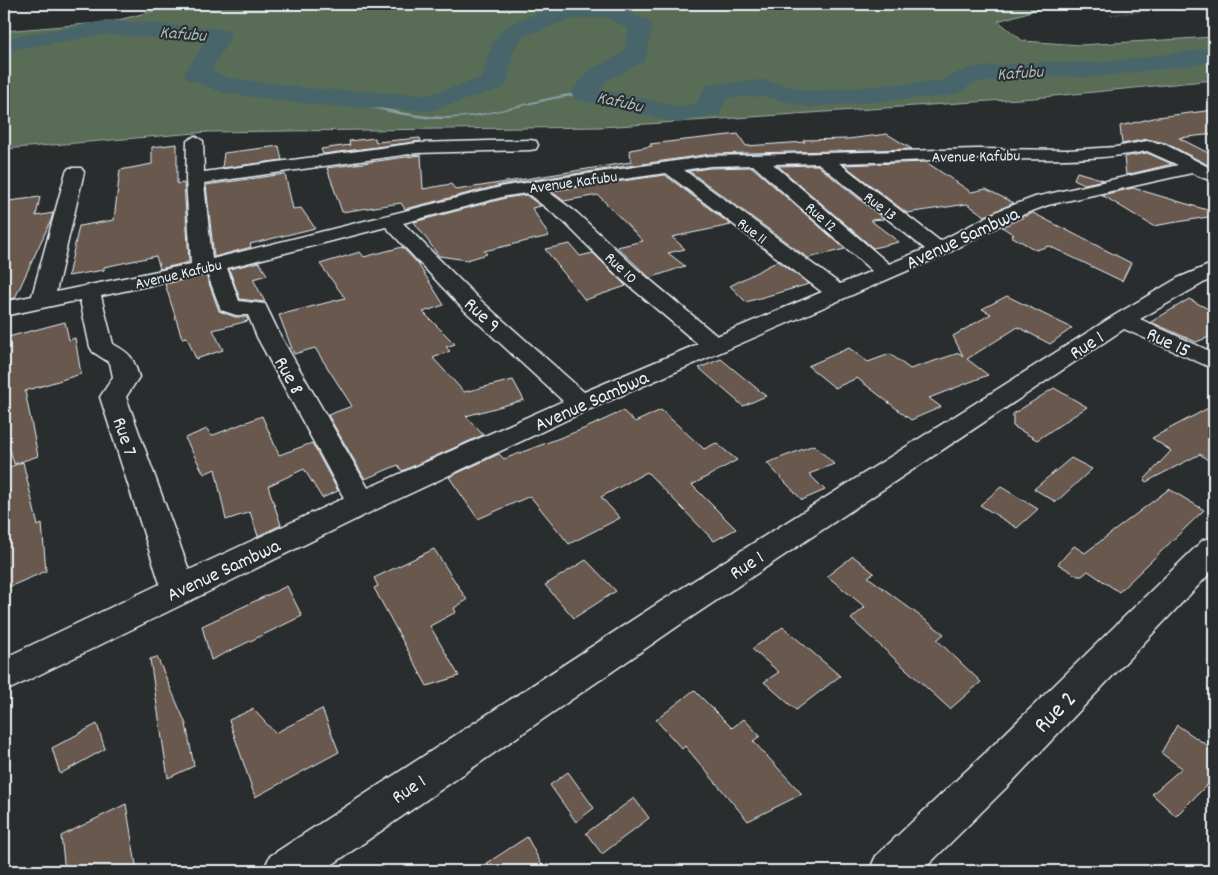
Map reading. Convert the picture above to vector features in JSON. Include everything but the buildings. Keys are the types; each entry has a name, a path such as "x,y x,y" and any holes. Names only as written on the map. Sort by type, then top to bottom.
{"street":[{"name":"Rue 8","path":"196,141 195,179 208,266 229,305 236,309 253,307 257,309 268,337 362,503"},
{"path":"195,179 417,148 530,145"},
{"name":"Avenue Kafubu","path":"4,309 208,266 530,187 710,161 978,154 1068,155 1154,147 1204,172"},
{"name":"Rue 13","path":"823,159 939,250"},
{"name":"Rue 12","path":"758,160 886,272"},
{"name":"Rue 11","path":"669,167 837,293"},
{"path":"42,302 75,172"},
{"name":"Avenue Sambwa","path":"4,676 362,503 581,403 939,250 1008,214 1042,200 1204,172"},
{"name":"Rue 10","path":"530,187 570,217 629,274 715,346"},
{"name":"Rue 9","path":"390,220 471,304 581,403"},
{"name":"Rue 1","path":"284,871 672,612 1123,320 1214,269"},
{"name":"Rue 7","path":"89,292 102,347 121,359 126,377 113,397 179,590"},
{"name":"Rue 15","path":"1123,320 1214,362"},
{"name":"Rue 2","path":"892,871 998,768 1214,549"}],"path":[{"path":"1186,4 1197,10"},
{"path":"1110,14 1152,10 1214,10"}],"green space":[{"path":"180,4 1045,4 1049,6 998,21 1023,41 1080,45 1214,37 1214,80 1034,98 602,127 208,132 4,149 4,31 111,22"}],"waterway":[{"name":"Kafubu","path":"4,43 8,45 109,27 220,36 197,74 224,85 317,97 429,103 494,83 501,51 514,32 568,13 609,11 641,26 634,57 597,76 584,93 678,115 709,109 715,91 763,88 808,99 947,88 968,76 1036,69 1097,70 1214,55"},
{"path":"332,98 414,115 447,118 479,115 554,97 584,93"}]}
